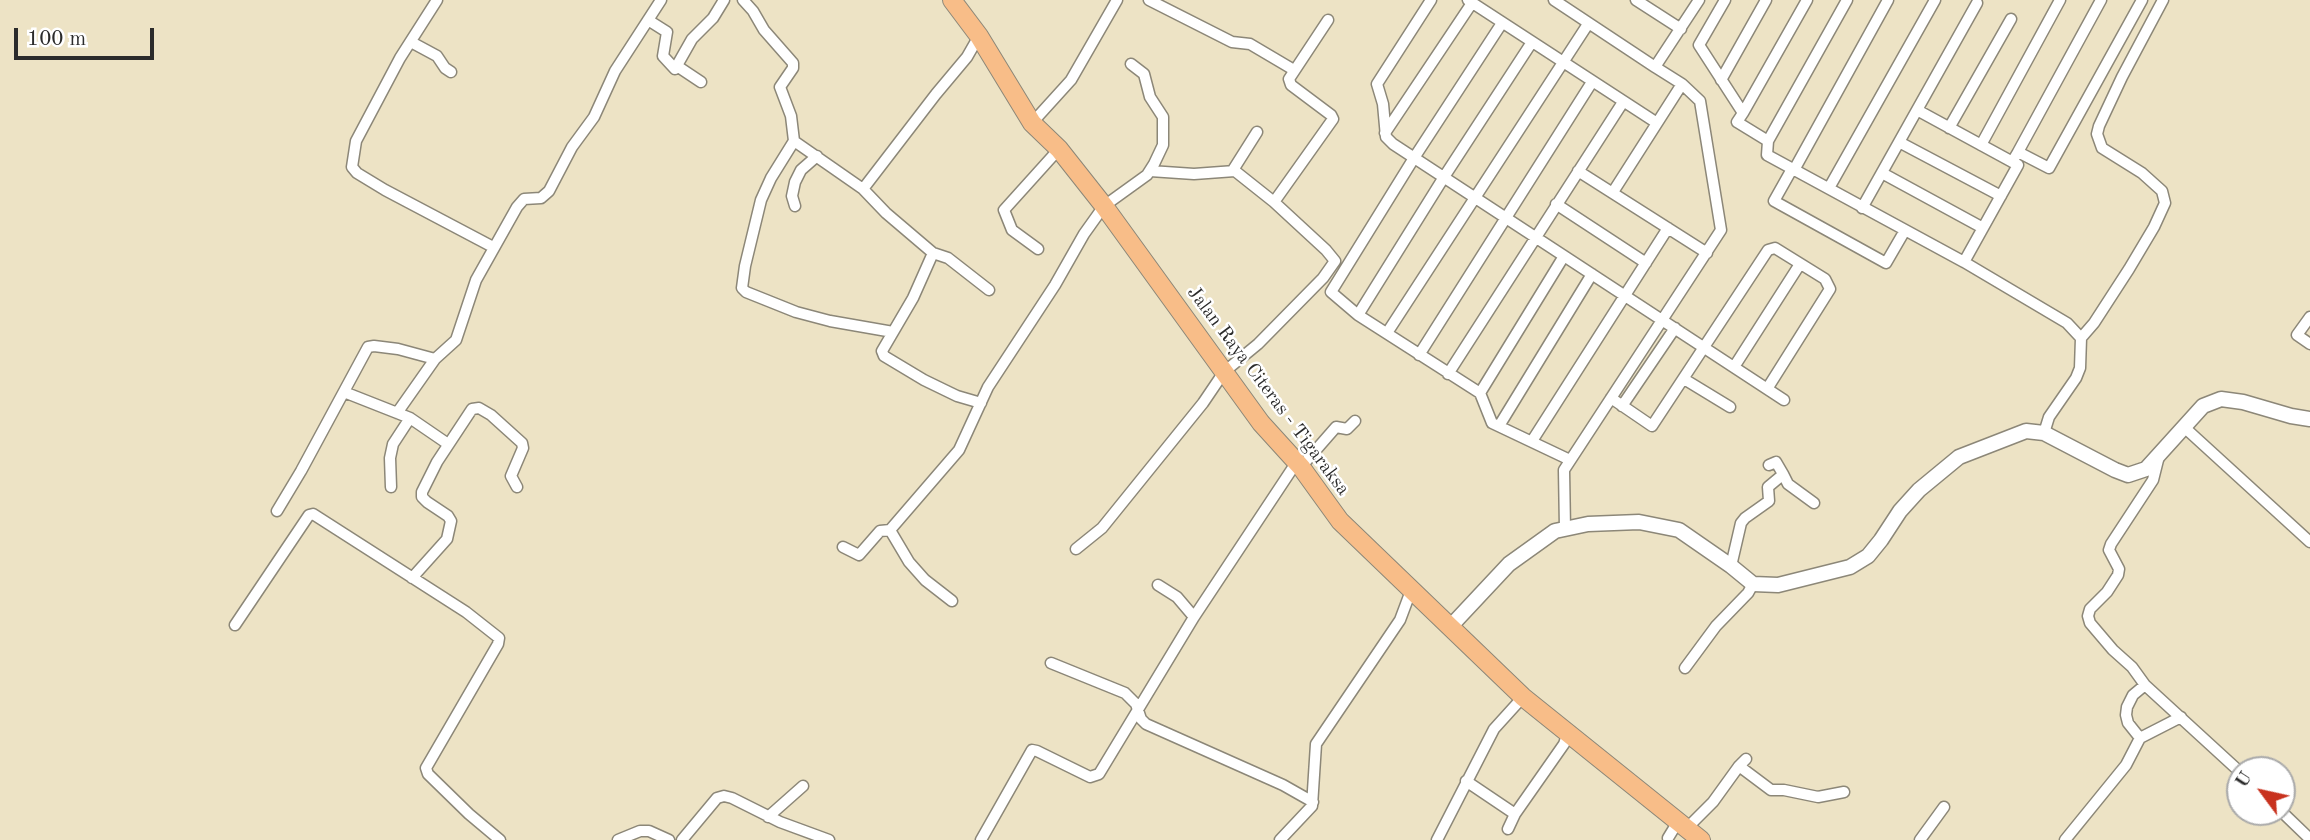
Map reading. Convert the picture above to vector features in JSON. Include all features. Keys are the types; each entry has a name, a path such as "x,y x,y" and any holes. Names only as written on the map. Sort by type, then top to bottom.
{"main road":[{"name":"Jalan Raya Citeras - Tigaraksa","path":"952,0 979,36 1032,123 1059,149 1104,206 1261,423 1298,465 1340,521 1523,697 1702,840"}],"street":[{"path":"437,0 356,141 352,167 385,190 493,247"},
{"path":"397,413 435,359 456,341 470,294 493,247 524,199 541,198 549,191 572,147 594,117 615,71 661,0"},
{"path":"649,20 667,32 663,56 673,69 692,39 713,19 724,0"},
{"path":"743,0 764,30 793,63 793,68 780,87 791,116 794,141 761,200 742,288 796,312 893,332"},
{"path":"1032,123 1071,80 1117,0"},
{"path":"1150,0 1225,38 1250,44 1294,70"},
{"path":"1431,0 1377,84 1383,104 1385,133 1393,144 1784,400"},
{"path":"1554,0 1567,3 1588,24 1682,84 1700,101 1721,230 1564,470 1565,529"},
{"path":"1636,0 1654,5 1681,29"},
{"path":"1655,67 1699,0"},
{"path":"1725,0 1699,45 1743,113"},
{"path":"1721,79 1766,0"},
{"path":"1768,141 1737,122 1807,0"},
{"path":"1847,0 1768,141 1767,155 1904,232 1964,262 2067,323 2081,338"},
{"path":"1888,0 1774,201 1886,263 1904,232"},
{"path":"1829,188 1935,0"},
{"path":"1981,145 2060,0"},
{"path":"1964,262 2018,165 2015,157 2101,0"},
{"path":"1917,110 1981,145 2049,168 2143,0"},
{"path":"2044,433 2049,417 2080,368 2081,338 2129,270 2165,202 2162,191 2142,173 2102,148 2097,134 2122,77 2163,0"},
{"path":"1385,133 1470,1 1657,123"},
{"path":"1862,208 1978,3"},
{"path":"1950,128 2011,19"},
{"path":"1274,202 1333,120 1331,115 1291,85 1289,79 1328,20"},
{"path":"1502,23 1413,158 1331,292 1358,315 1480,393 1492,423 1570,460"},
{"path":"1387,333 1588,24"},
{"path":"863,189 967,57 979,36"},
{"path":"411,42 438,56 445,68 451,72"},
{"path":"1358,315 1532,42"},
{"path":"843,547 859,555 880,531 890,530 959,450 988,387 1104,206 1150,171 1163,145 1163,117 1150,97 1144,74 1130,64"},
{"path":"677,66 701,82"},
{"path":"1419,355 1592,82"},
{"path":"1614,192 1682,84"},
{"path":"1448,374 1534,236 1623,102"},
{"path":"1233,170 1257,132"},
{"path":"794,141 863,189 886,213 933,253 948,258 989,290"},
{"path":"1899,142 2001,196"},
{"path":"1038,249 1012,230 1004,211 1059,149"},
{"path":"795,206 792,197 795,182 801,170 817,156"},
{"path":"1076,549 1102,528 1203,403 1224,372 1258,344 1323,278 1335,261 1274,202 1233,170 1194,174 1150,171"},
{"path":"1578,171 1707,253"},
{"path":"1882,173 1983,228"},
{"path":"1556,204 1646,263"},
{"path":"1532,441 1668,228"},
{"path":"1611,398 1652,426 1770,249 1777,249 1825,279 1830,289 1768,389"},
{"path":"933,253 913,298 882,351 884,356 935,386 981,403"},
{"path":"1480,393 1564,256"},
{"path":"1734,368 1800,264"},
{"path":"1499,426 1592,274"},
{"path":"2310,317 2297,335 2310,344"},
{"path":"1622,406 1675,328"},
{"path":"277,511 345,392 366,349 371,346 424,354 435,359"},
{"path":"1684,379 1730,407"},
{"path":"345,392 410,418 448,444"},
{"path":"1450,626 1509,564 1555,531 1588,524 1639,522 1679,530 1753,584 1778,585 1850,567 1868,556 1899,511 1919,490 1959,457 2026,431 2044,433 2128,475 2147,469 2203,406 2221,399 2310,419"},
{"path":"412,578 443,545 450,531 451,521 448,516 422,498 422,492 448,444 469,413 479,408 522,443 523,448 512,473 517,487"},
{"path":"391,487 390,458 393,443 410,418"},
{"path":"981,840 1030,751 1037,751 1090,777 1101,772 1194,617 1298,465 1336,427 1347,429 1355,421"},
{"path":"2184,427 2310,542"},
{"path":"2160,453 2153,480 2110,544 2109,550 2119,569 2118,575 2088,616 2113,650 2132,667 2145,685 2226,759"},
{"path":"377,463 390,458"},
{"path":"1769,465 1776,462 1788,484 1814,503"},
{"path":"1731,566 1741,523 1769,501 1768,487 1783,474"},
{"path":"235,625 309,515 316,514 466,612 499,638 426,768 428,774 469,814 500,840"},
{"path":"890,530 909,562 925,580 952,601"},
{"path":"1685,668 1716,626 1748,593 1753,584"},
{"path":"1158,585 1177,597 1194,617"},
{"path":"1280,840 1313,802 1316,744 1400,620 1412,588"},
{"path":"1051,663 1125,693 1136,704 1138,713 1146,724 1283,785 1313,802"},
{"path":"2140,738 2128,723 2126,715 2133,695 2145,685"},
{"path":"1437,840 1493,729 1523,697"},
{"path":"2065,840 2126,765 2140,738 2181,717"},
{"path":"1508,829 1515,814 1564,744 1568,732"},
{"path":"1668,838 1713,802 1743,763 1771,790 1818,797 1844,792"},
{"path":"1466,781 1515,814"},
{"path":"768,817 803,786"},
{"path":"682,840 717,798 732,798 768,817 829,840"},
{"path":"1920,840 1944,807"},
{"path":"2296,825 2310,838"},
{"path":"618,840 631,834 649,831 669,840"}]}
